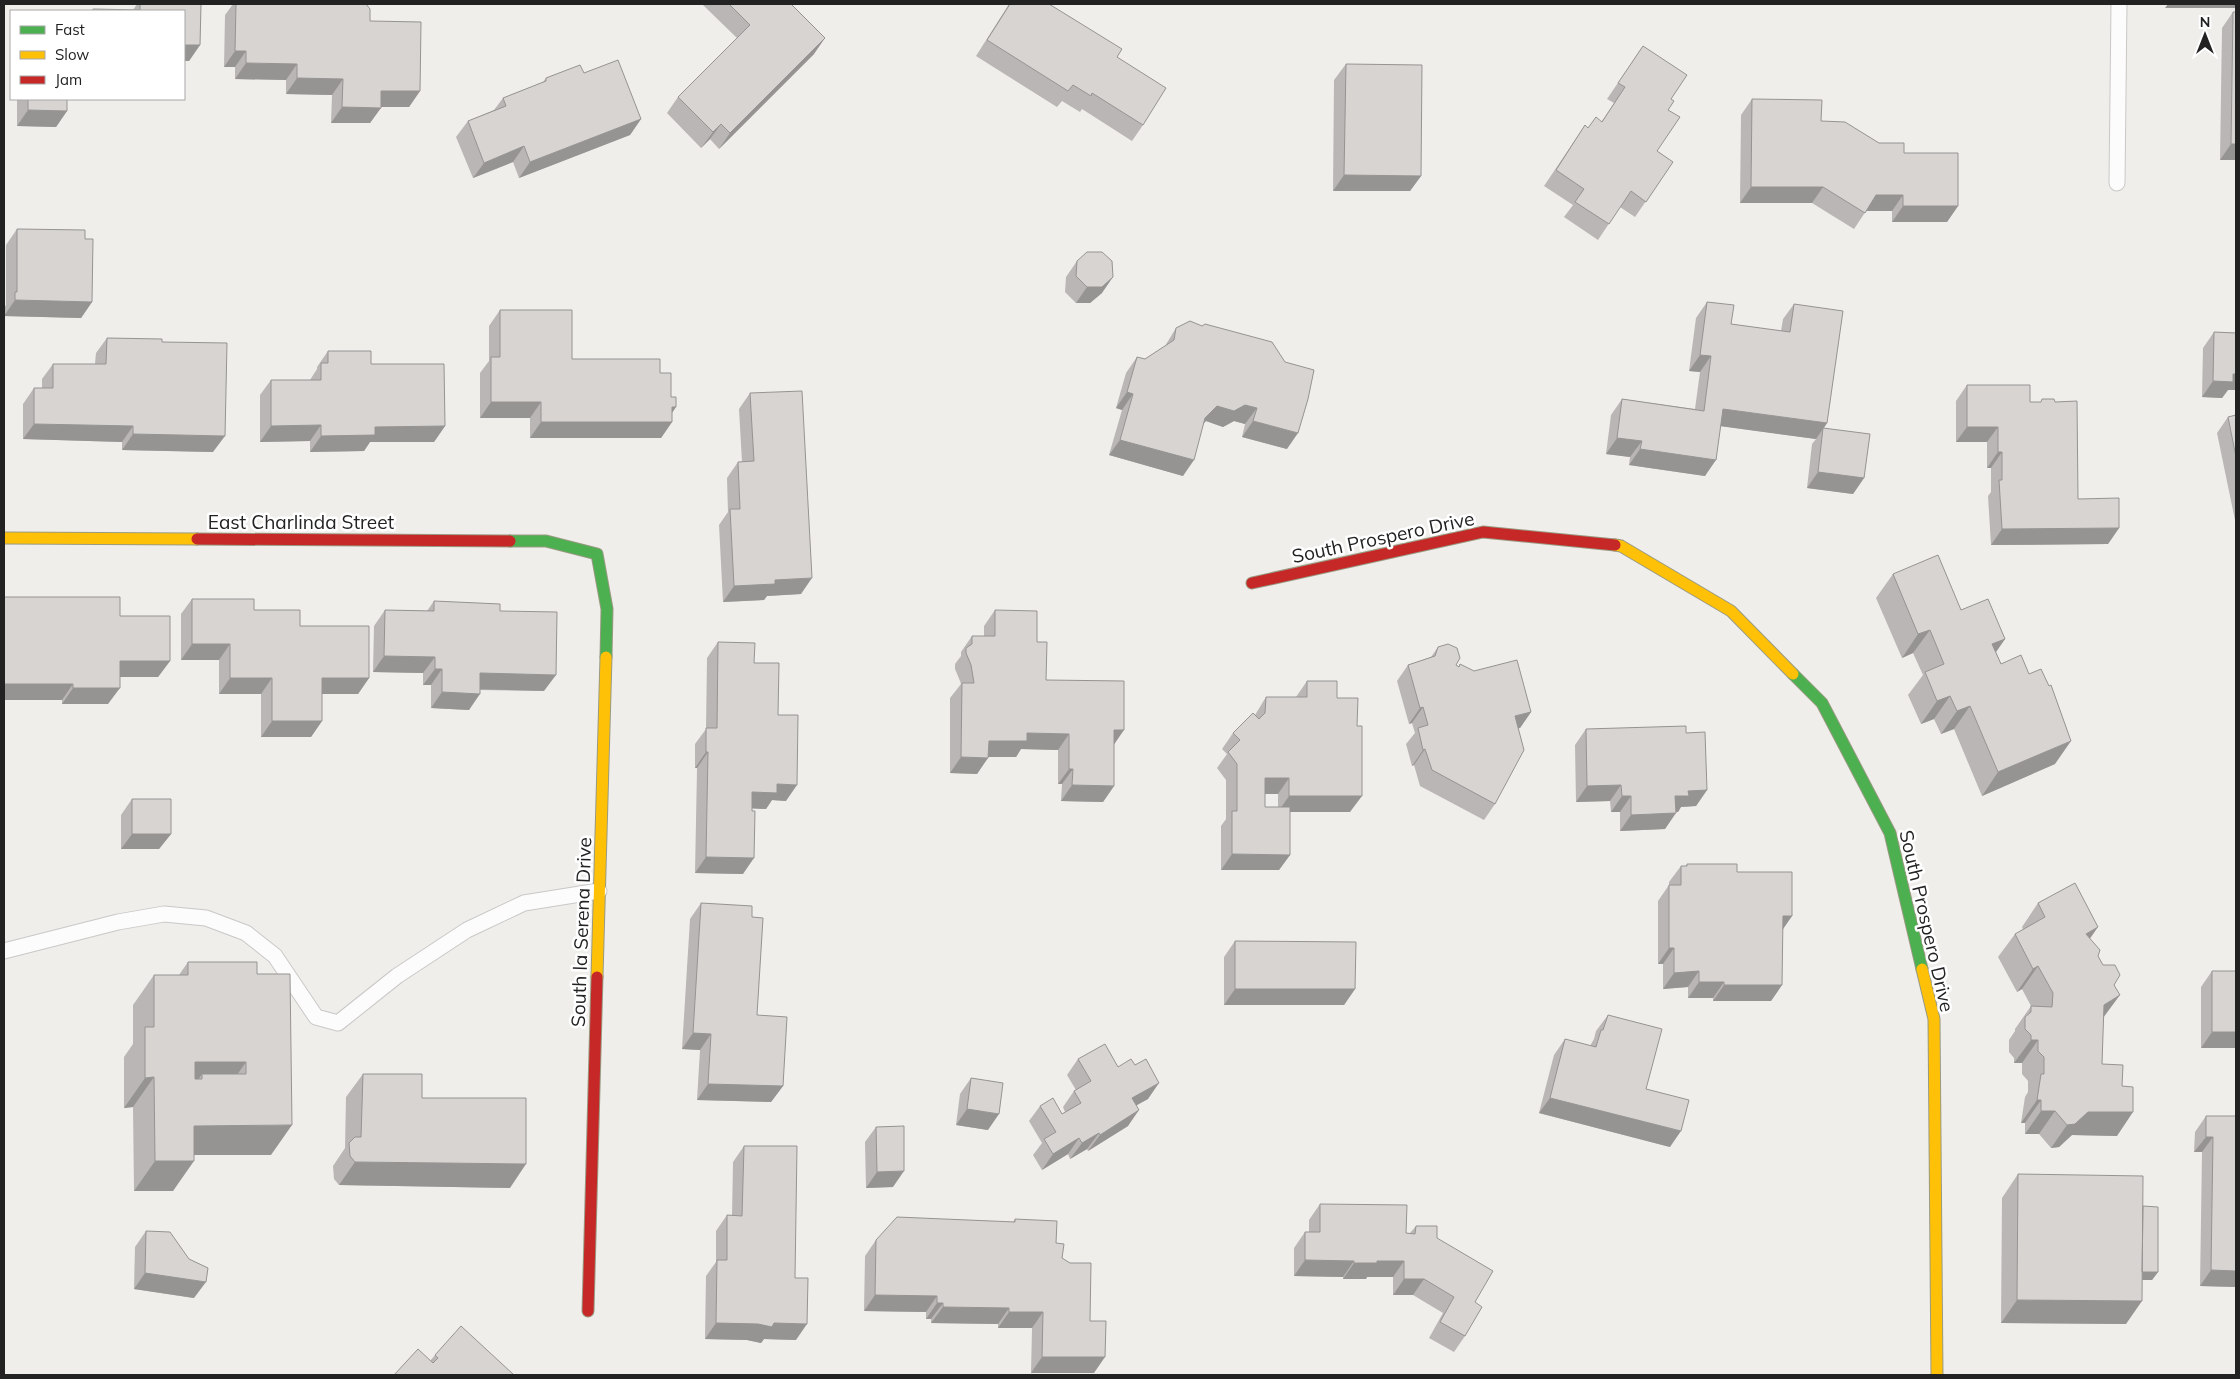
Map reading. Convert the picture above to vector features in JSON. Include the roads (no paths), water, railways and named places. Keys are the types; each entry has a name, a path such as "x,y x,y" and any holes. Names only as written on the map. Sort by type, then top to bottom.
{"street":[{"name":"South Prospero Drive","path":"1252,584 1483,532 1621,546 1731,611 1822,704 1890,833 1934,1019 1937,1375"},
{"name":"East Charlinda Street","path":"4,538 546,541 597,554"},
{"name":"South la Serena Drive","path":"588,1311 607,609 597,554"}],"lane":[{"path":"2117,183 2119,4"},
{"path":"4,950 118,922 164,914 206,918 246,933 275,956 316,1017 338,1022 397,976 467,930 524,903 600,891"}]}
